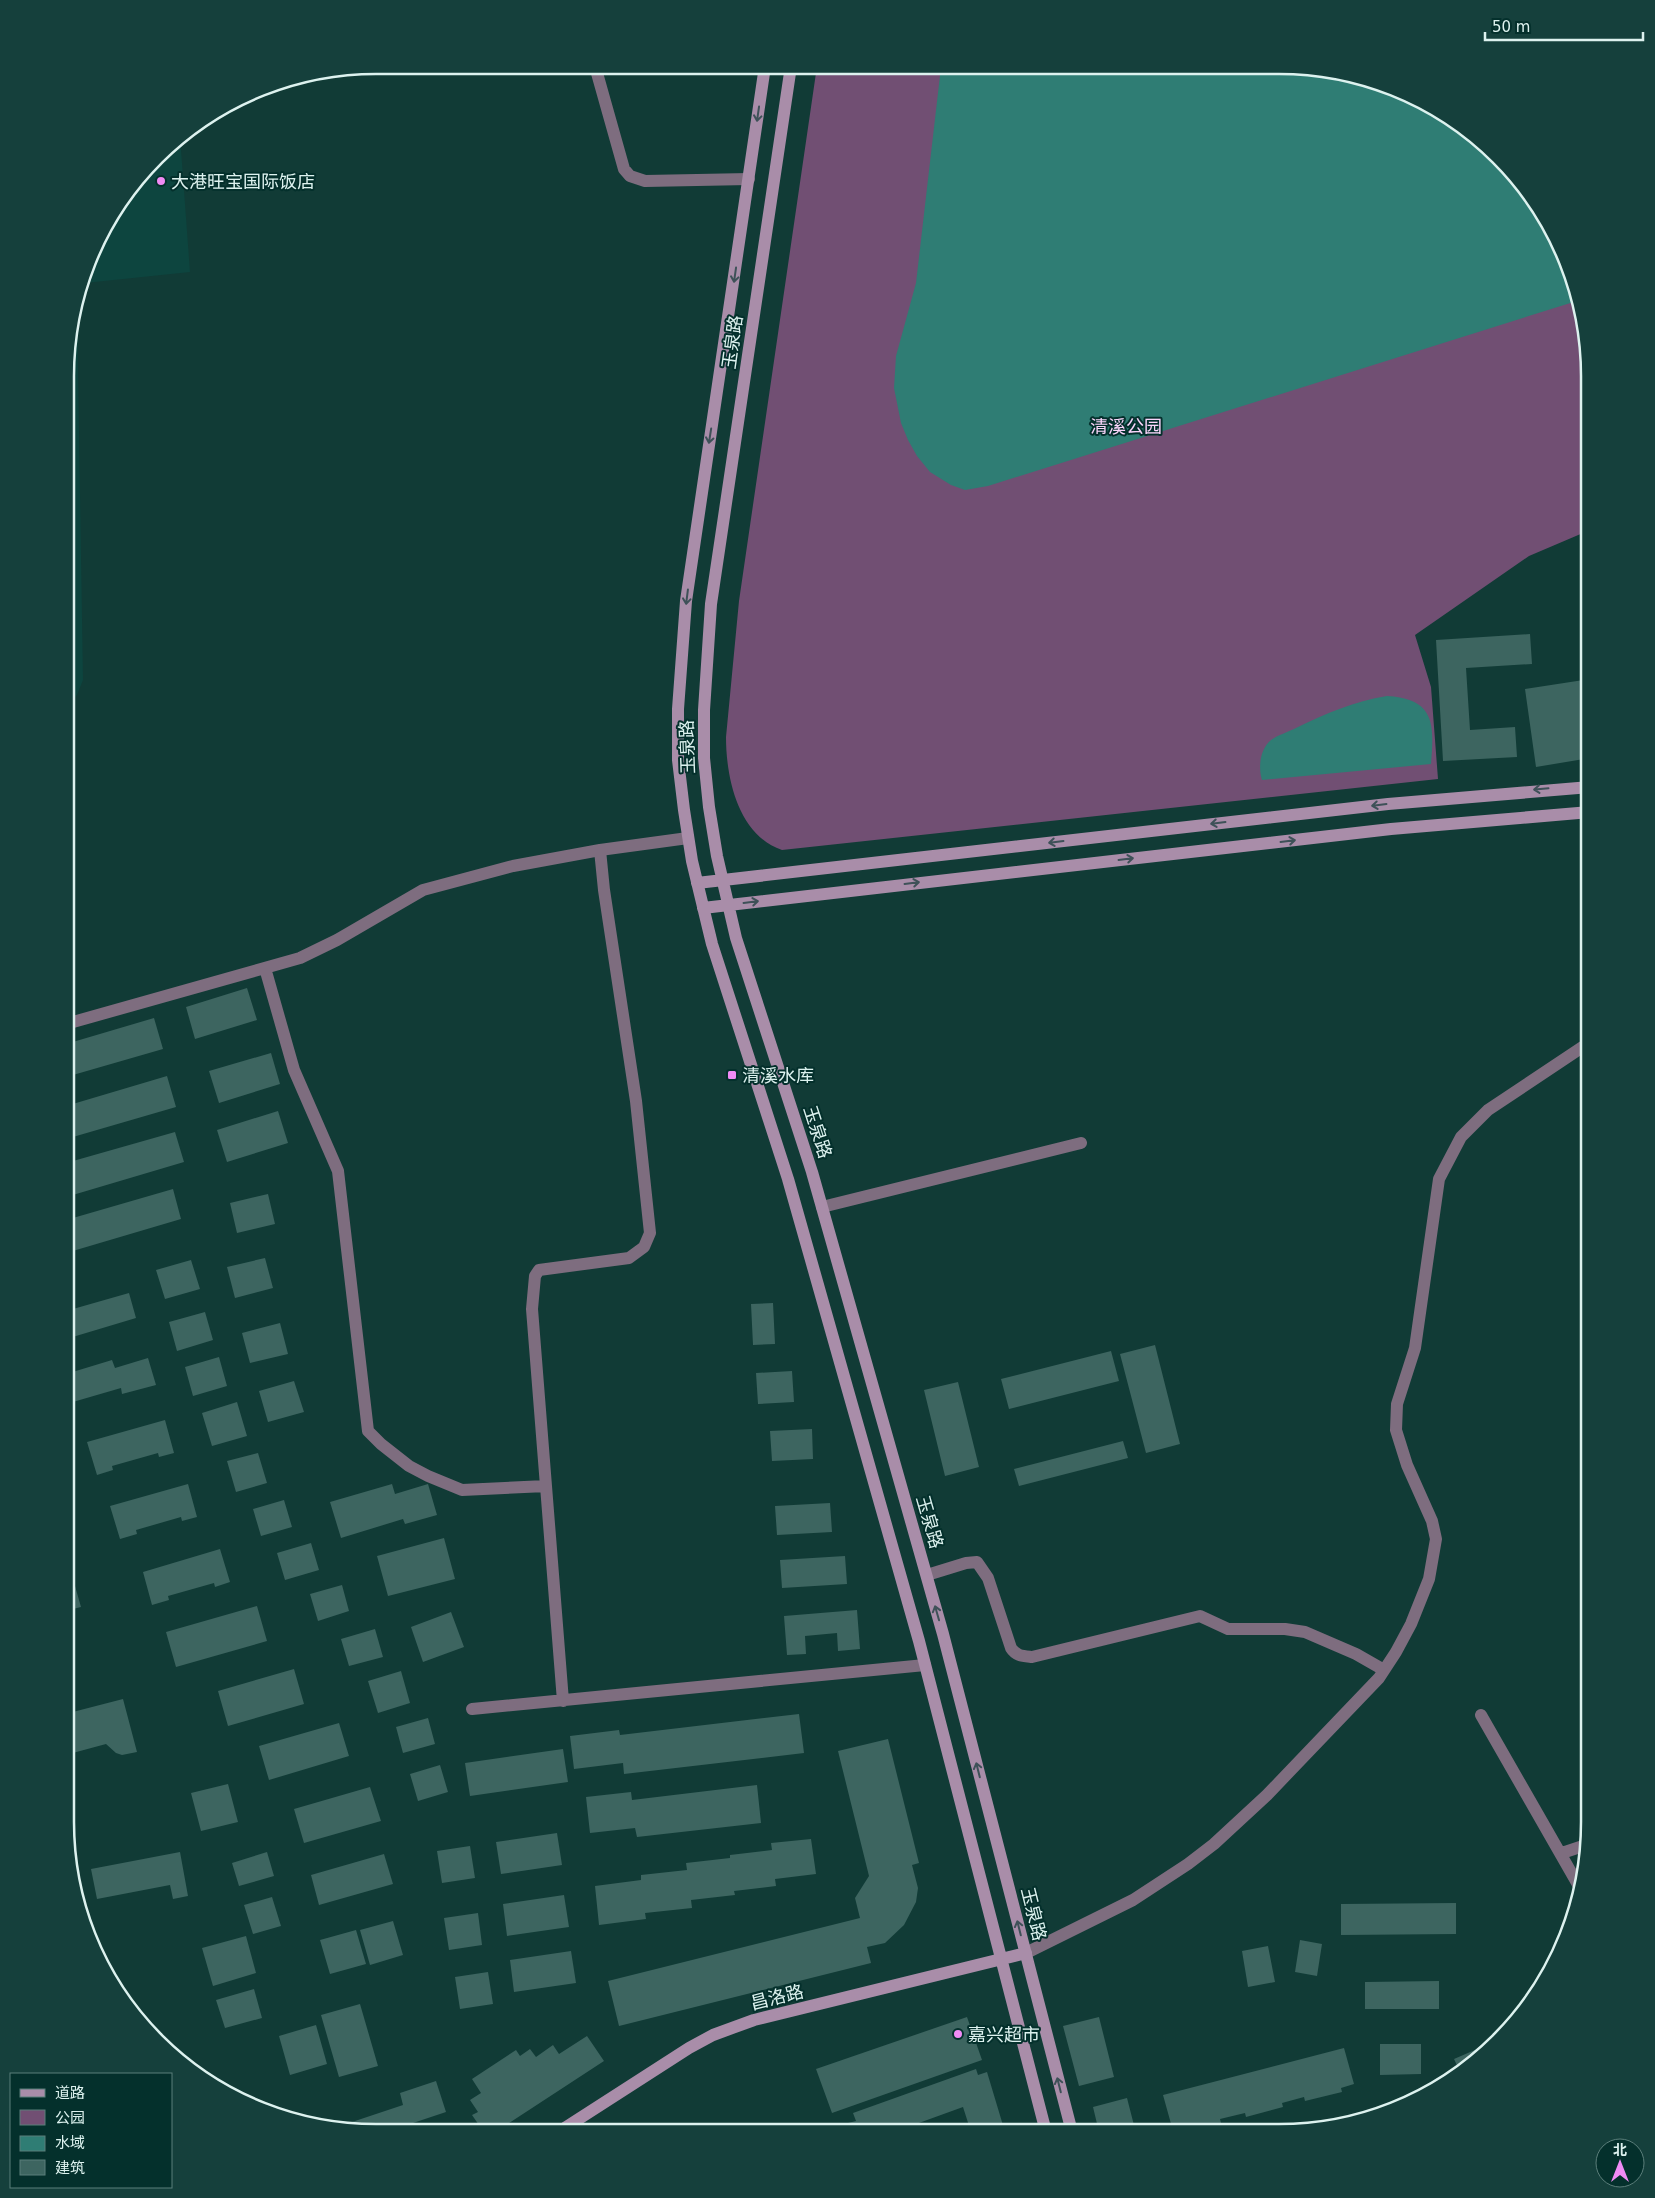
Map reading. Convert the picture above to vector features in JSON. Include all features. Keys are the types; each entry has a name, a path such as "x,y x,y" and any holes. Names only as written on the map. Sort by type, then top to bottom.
{"main road":[{"name":"玉泉路","path":"765,74 686,601 680,670 678,760 688,838 712,944 788,1178 925,1665 1044,2124"},
{"name":"玉泉路","path":"790,74 718,548 706,661 704,758 709,807 728,905 822,1207 926,1575 1070,2124"},
{"path":"697,883 1388,804 1581,788"},
{"path":"703,908 1390,829 1581,813"},
{"name":"昌洛路","path":"571,2124 689,2048 713,2035 754,2020 1026,1953"}],"street":[{"path":"597,74 624,169 630,176 644,181 749,179"},
{"path":"74,1022 300,958 337,940 422,890 513,866 600,850 688,838"},
{"path":"563,1701 532,1309 535,1276 539,1270 629,1258 644,1247 650,1233 636,1101 604,890 600,850"},
{"path":"266,968 294,1070 338,1170 368,1431 409,1466 462,1490 546,1486"},
{"path":"1026,1953 1133,1900 1188,1864 1214,1844 1267,1795 1379,1678 1396,1652 1421,1602 1429,1579 1436,1539 1432,1520 1407,1465 1396,1430 1397,1404 1415,1348 1439,1179 1460,1137 1488,1110 1581,1048"},
{"path":"822,1207 1081,1143"},
{"path":"926,1575 966,1563 977,1562 988,1578 1010,1648 1019,1655 1032,1657 1200,1616 1228,1628 1285,1628 1305,1632 1356,1654 1384,1670"},
{"path":"472,1709 925,1665"},
{"path":"1481,1715 1576,1878"},
{"path":"1562,1853 1581,1847"}],"shaded area":[{"name":"大港旺宝国际饭店","path":"181,145 190,272 89,283 105,242 125,208 149,176"},
{"path":"77,329 83,680 74,698 74,356"}],"green space":[{"name":"清溪公园","path":"816,74 1299,74 1358,84 1395,97 1430,114 1479,149 1519,192 1541,225 1558,260 1571,297 1581,356 1581,534 1529,556 1415,635 1431,687 1438,779 782,850 767,843 755,832 745,818 732,787 729,770 726,737 739,601"}],"water":[{"path":"940,74 1299,74 1358,84 1395,97 1430,114 1479,149 1506,176 1541,225 1558,260 1572,302 988,486 965,490 951,485 930,472 917,456 901,423 894,388 896,356 916,283"},
{"path":"1387,696 1415,702 1428,716 1432,737 1431,764 1262,780 1260,770 1262,753 1271,740 1340,709 1363,701"}],"building":[{"path":"1530,634 1532,664 1466,668 1470,730 1515,727 1517,757 1443,761 1436,640"},
{"path":"1581,680 1581,760 1536,767 1525,689"},
{"path":"247,988 257,1020 195,1039 186,1007"},
{"path":"154,1018 163,1049 74,1075 74,1042"},
{"path":"271,1053 280,1084 219,1103 209,1071"},
{"path":"167,1076 176,1107 74,1137 74,1104"},
{"path":"278,1111 288,1143 227,1162 217,1130"},
{"path":"175,1132 184,1162 74,1195 74,1161"},
{"path":"173,1189 181,1219 74,1251 74,1218"},
{"path":"268,1194 275,1224 237,1233 230,1203"},
{"path":"265,1258 273,1288 235,1298 227,1267"},
{"path":"191,1260 200,1289 165,1299 156,1270"},
{"path":"129,1293 136,1318 74,1337 74,1309"},
{"path":"773,1303 775,1344 753,1345 751,1304"},
{"path":"205,1312 213,1340 177,1351 169,1322"},
{"path":"280,1323 288,1354 250,1363 242,1333"},
{"path":"1155,1345 1180,1444 1146,1453 1120,1354"},
{"path":"1111,1351 1119,1381 1009,1409 1001,1379"},
{"path":"219,1357 227,1386 193,1396 185,1367"},
{"path":"148,1358 156,1385 122,1394 121,1388 74,1402 74,1372 112,1360 115,1368"},
{"path":"792,1371 794,1402 758,1404 756,1373"},
{"path":"294,1381 304,1412 268,1422 259,1391"},
{"path":"958,1382 979,1467 945,1476 924,1390"},
{"path":"237,1402 247,1436 212,1446 202,1413"},
{"path":"165,1420 174,1453 159,1457 158,1453 112,1466 113,1470 97,1475 87,1442"},
{"path":"812,1429 813,1459 772,1461 770,1431"},
{"path":"1123,1441 1128,1458 1019,1486 1014,1469"},
{"path":"258,1453 267,1483 236,1492 227,1461"},
{"path":"188,1484 197,1517 182,1521 181,1517 136,1530 137,1534 120,1539 110,1506"},
{"path":"392,1484 395,1494 428,1484 437,1515 405,1524 403,1519 341,1538 330,1502"},
{"path":"284,1500 292,1527 261,1536 253,1509"},
{"path":"830,1503 832,1532 777,1535 775,1506"},
{"path":"444,1538 455,1579 388,1596 377,1556"},
{"path":"311,1543 319,1570 285,1580 277,1553"},
{"path":"220,1549 230,1582 215,1587 214,1583 168,1596 169,1600 152,1605 143,1572"},
{"path":"845,1556 847,1584 782,1588 780,1560"},
{"path":"74,1582 81,1607 74,1609"},
{"path":"342,1585 349,1611 318,1621 310,1594"},
{"path":"257,1606 267,1641 176,1667 166,1632"},
{"path":"857,1610 860,1649 838,1651 837,1633 805,1636 806,1654 787,1655 784,1616"},
{"path":"451,1612 464,1647 423,1662 411,1627"},
{"path":"375,1629 383,1657 349,1666 341,1639"},
{"path":"294,1669 304,1704 228,1726 218,1691"},
{"path":"401,1671 410,1703 378,1713 368,1681"},
{"path":"123,1699 137,1752 122,1755 116,1753 106,1744 74,1753 74,1712"},
{"path":"799,1714 804,1753 624,1774 623,1763 574,1769 570,1736 619,1730 620,1735"},
{"path":"428,1718 435,1744 403,1753 396,1727"},
{"path":"339,1723 349,1756 269,1780 259,1746"},
{"path":"888,1739 919,1863 912,1865 918,1888 916,1902 904,1925 885,1943 867,1947 871,1963 619,2026 608,1981 860,1918 855,1898 869,1876 838,1751"},
{"path":"563,1749 568,1782 470,1796 465,1763"},
{"path":"440,1765 448,1792 418,1801 410,1774"},
{"path":"228,1784 238,1822 201,1831 191,1793"},
{"path":"757,1785 761,1823 637,1837 635,1828 590,1833 586,1797 631,1792 632,1800"},
{"path":"370,1787 381,1821 304,1843 294,1809"},
{"path":"557,1833 562,1865 501,1874 496,1842"},
{"path":"811,1839 816,1874 775,1879 776,1886 734,1891 735,1895 691,1900 692,1908 645,1913 646,1919 599,1925 595,1886 641,1880 641,1875 687,1870 686,1863 730,1858 730,1855 772,1850 771,1843"},
{"path":"470,1846 475,1878 442,1883 437,1851"},
{"path":"180,1852 188,1896 173,1899 170,1885 97,1899 91,1869"},
{"path":"267,1852 274,1876 239,1886 232,1863"},
{"path":"384,1854 393,1884 319,1905 311,1875"},
{"path":"564,1895 569,1927 507,1936 503,1904"},
{"path":"272,1897 281,1926 253,1934 244,1905"},
{"path":"1456,1903 1456,1934 1341,1935 1341,1904"},
{"path":"478,1913 482,1945 449,1950 444,1918"},
{"path":"393,1921 403,1955 370,1965 360,1930"},
{"path":"356,1930 366,1964 330,1974 320,1940"},
{"path":"246,1936 256,1973 213,1986 202,1948"},
{"path":"1300,1940 1322,1944 1317,1976 1295,1972"},
{"path":"1268,1946 1275,1982 1248,1987 1242,1951"},
{"path":"571,1951 576,1983 514,1992 510,1960"},
{"path":"488,1972 493,2004 460,2009 455,1977"},
{"path":"1439,1981 1439,2009 1365,2009 1365,1982"},
{"path":"254,1989 262,2018 225,2028 216,2000"},
{"path":"360,2004 378,2066 339,2077 321,2015"},
{"path":"967,2017 982,2060 832,2113 816,2069"},
{"path":"1099,2017 1114,2077 1079,2086 1063,2026"},
{"path":"316,2025 327,2064 290,2075 279,2036"},
{"path":"587,2036 604,2061 508,2124 478,2124 472,2115 478,2112 470,2100 481,2093 472,2079 516,2050 520,2056 530,2049 536,2057 553,2045 559,2054"},
{"path":"1380,2044 1421,2044 1421,2074 1380,2075"},
{"path":"1344,2048 1354,2084 1341,2088 1342,2092 1305,2101 1304,2097 1282,2103 1283,2107 1246,2117 1245,2113 1220,2119 1221,2123 1218,2124 1171,2124 1163,2095"},
{"path":"1481,2048 1457,2066 1454,2059"},
{"path":"976,2069 978,2075 987,2072 1003,2124 968,2124 963,2107 916,2124 844,2124 856,2121 853,2113"},
{"path":"436,2081 446,2112 410,2124 348,2123 403,2105 400,2093"},
{"path":"1127,2098 1134,2124 1097,2124 1093,2107"}],"place":[{"name":"大港旺宝国际饭店","path":"161,181"},
{"name":"清溪水库","path":"732,1075"},
{"name":"嘉兴超市","path":"958,2034"}]}
